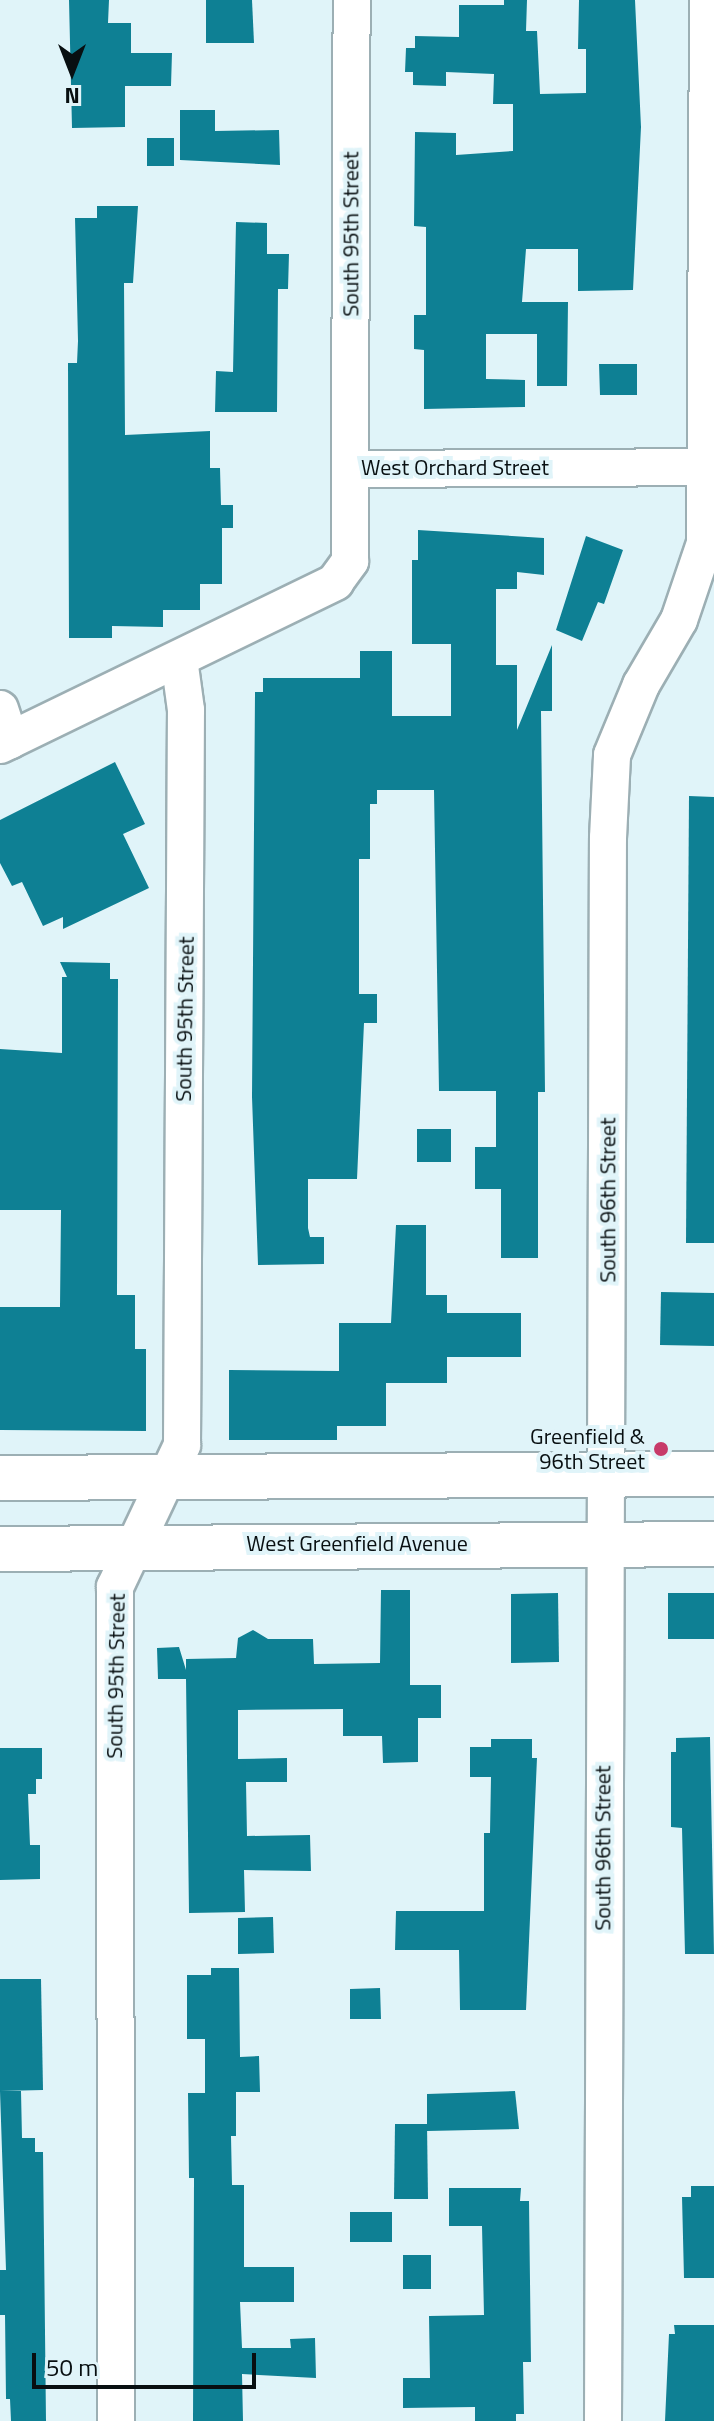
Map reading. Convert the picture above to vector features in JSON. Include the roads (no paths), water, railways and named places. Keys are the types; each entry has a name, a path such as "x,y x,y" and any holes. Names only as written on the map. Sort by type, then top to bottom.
{"main road":[{"path":"0,1478 714,1474"},
{"name":"West Greenfield Avenue","path":"0,1549 714,1544"}],"street":[{"name":"South 95th Street","path":"350,469 352,0"},
{"name":"South 96th Street","path":"603,2421 603,1544 607,1475 612,755 641,685 679,620 705,543 711,467 708,0"},
{"name":"West Orchard Street","path":"3,731 179,659 335,582 350,561 350,469 711,467"},
{"name":"South 95th Street","path":"116,2421 115,1587 182,1445 186,710 179,659"}],"place":[{"name":"Greenfield & 96th Street","path":"661,1449"}]}
